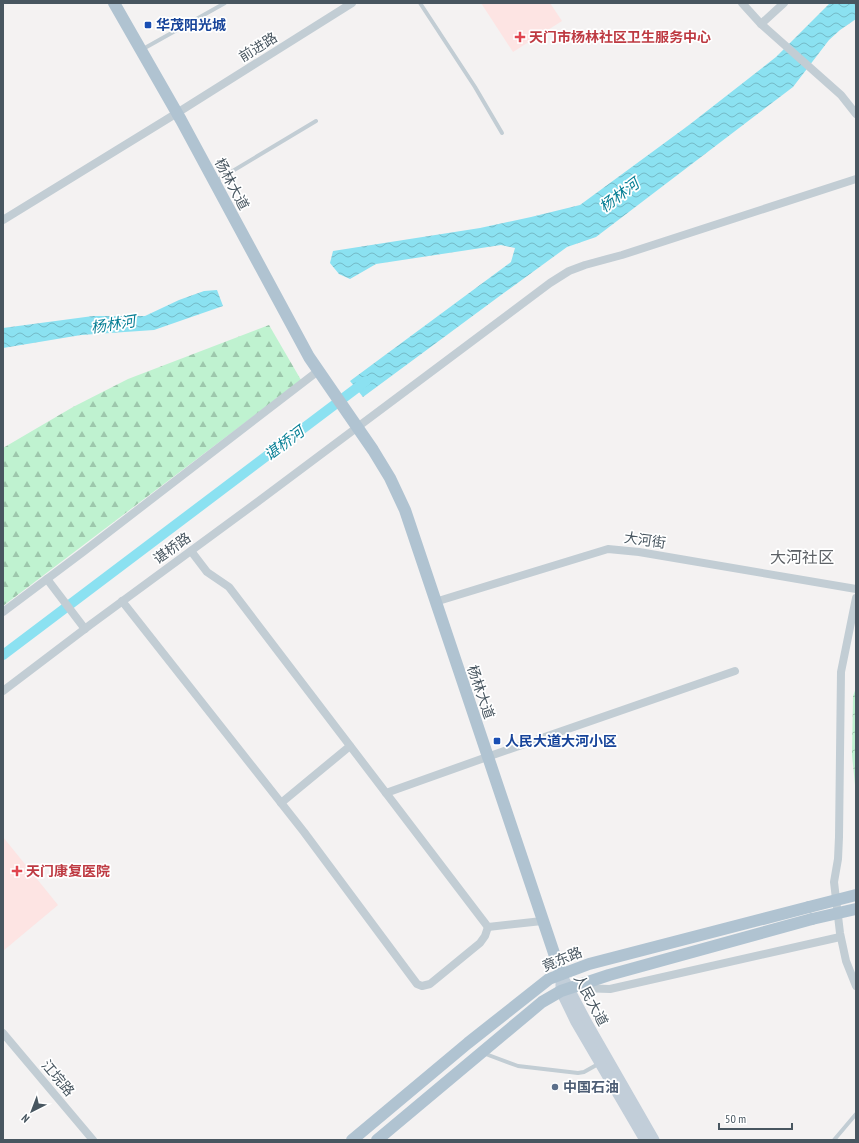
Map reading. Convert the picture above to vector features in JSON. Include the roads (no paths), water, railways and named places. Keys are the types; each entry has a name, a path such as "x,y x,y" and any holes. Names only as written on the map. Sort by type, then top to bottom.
{"main road":[{"name":"杨林大道","path":"114,3 177,113 297,337 321,376 373,450 390,478 405,510 561,974"},
{"name":"竟东路","path":"352,1140 537,988 561,974 594,963 856,895"},
{"name":"竟东路","path":"377,1140 542,1002 565,989 608,975 812,919 856,909"},
{"name":"人民大道","path":"561,974 576,1022 645,1140"},
{"name":"人民大道","path":"565,989 588,1025 654,1140"}],"street":[{"name":"前进路","path":"3,220 177,113 351,3"},
{"path":"742,3 761,24 840,94 856,114"},
{"path":"761,24 784,3"},
{"name":"谌桥路","path":"3,691 84,629 550,283 569,271 856,179"},
{"path":"3,612 321,376"},
{"name":"大河街","path":"435,602 608,549 639,552 856,589"},
{"path":"191,551 207,572 229,587 488,927"},
{"path":"47,579 84,629"},
{"path":"856,598 842,672 839,837 838,859 834,882 840,937 846,961 856,986"},
{"path":"122,601 281,804 418,984 422,986 430,984 480,943 485,936 488,927"},
{"path":"386,793 735,671"},
{"path":"281,804 350,746"},
{"path":"488,927 542,921"},
{"path":"565,989 610,989 840,937"},
{"name":"江垸路","path":"3,1033 93,1140"}],"lane":[{"path":"141,50 225,3"},
{"path":"420,3 475,87 502,133"},
{"path":"214,182 316,121"},
{"path":"481,1052 518,1066 578,1073 584,1072 600,1063"},
{"path":"834,1140 856,1114"}],"water":[{"name":"杨林河","path":"830,3 856,3 856,19 829,40 793,87 596,237 567,247 363,397 350,381 511,262 515,248 501,245 376,264 350,279 339,274 330,263 333,251 480,228 580,205 689,125 776,57"},
{"name":"杨林河","path":"217,290 223,306 154,330 81,335 3,348 3,328 93,316 145,316 179,300 204,291"}],"waterway":[{"name":"谌桥河","path":"3,655 366,381"}],"place":[{"name":"华茂阳光城","path":"148,25"},
{"name":"天门市杨林社区卫生服务中心","path":"520,37"},
{"name":"人民大道大河小区","path":"497,741"},
{"name":"天门康复医院","path":"17,871"},
{"name":"中国石油","path":"555,1087"}],"district":[{"name":"大河社区","path":"802,557"}]}
